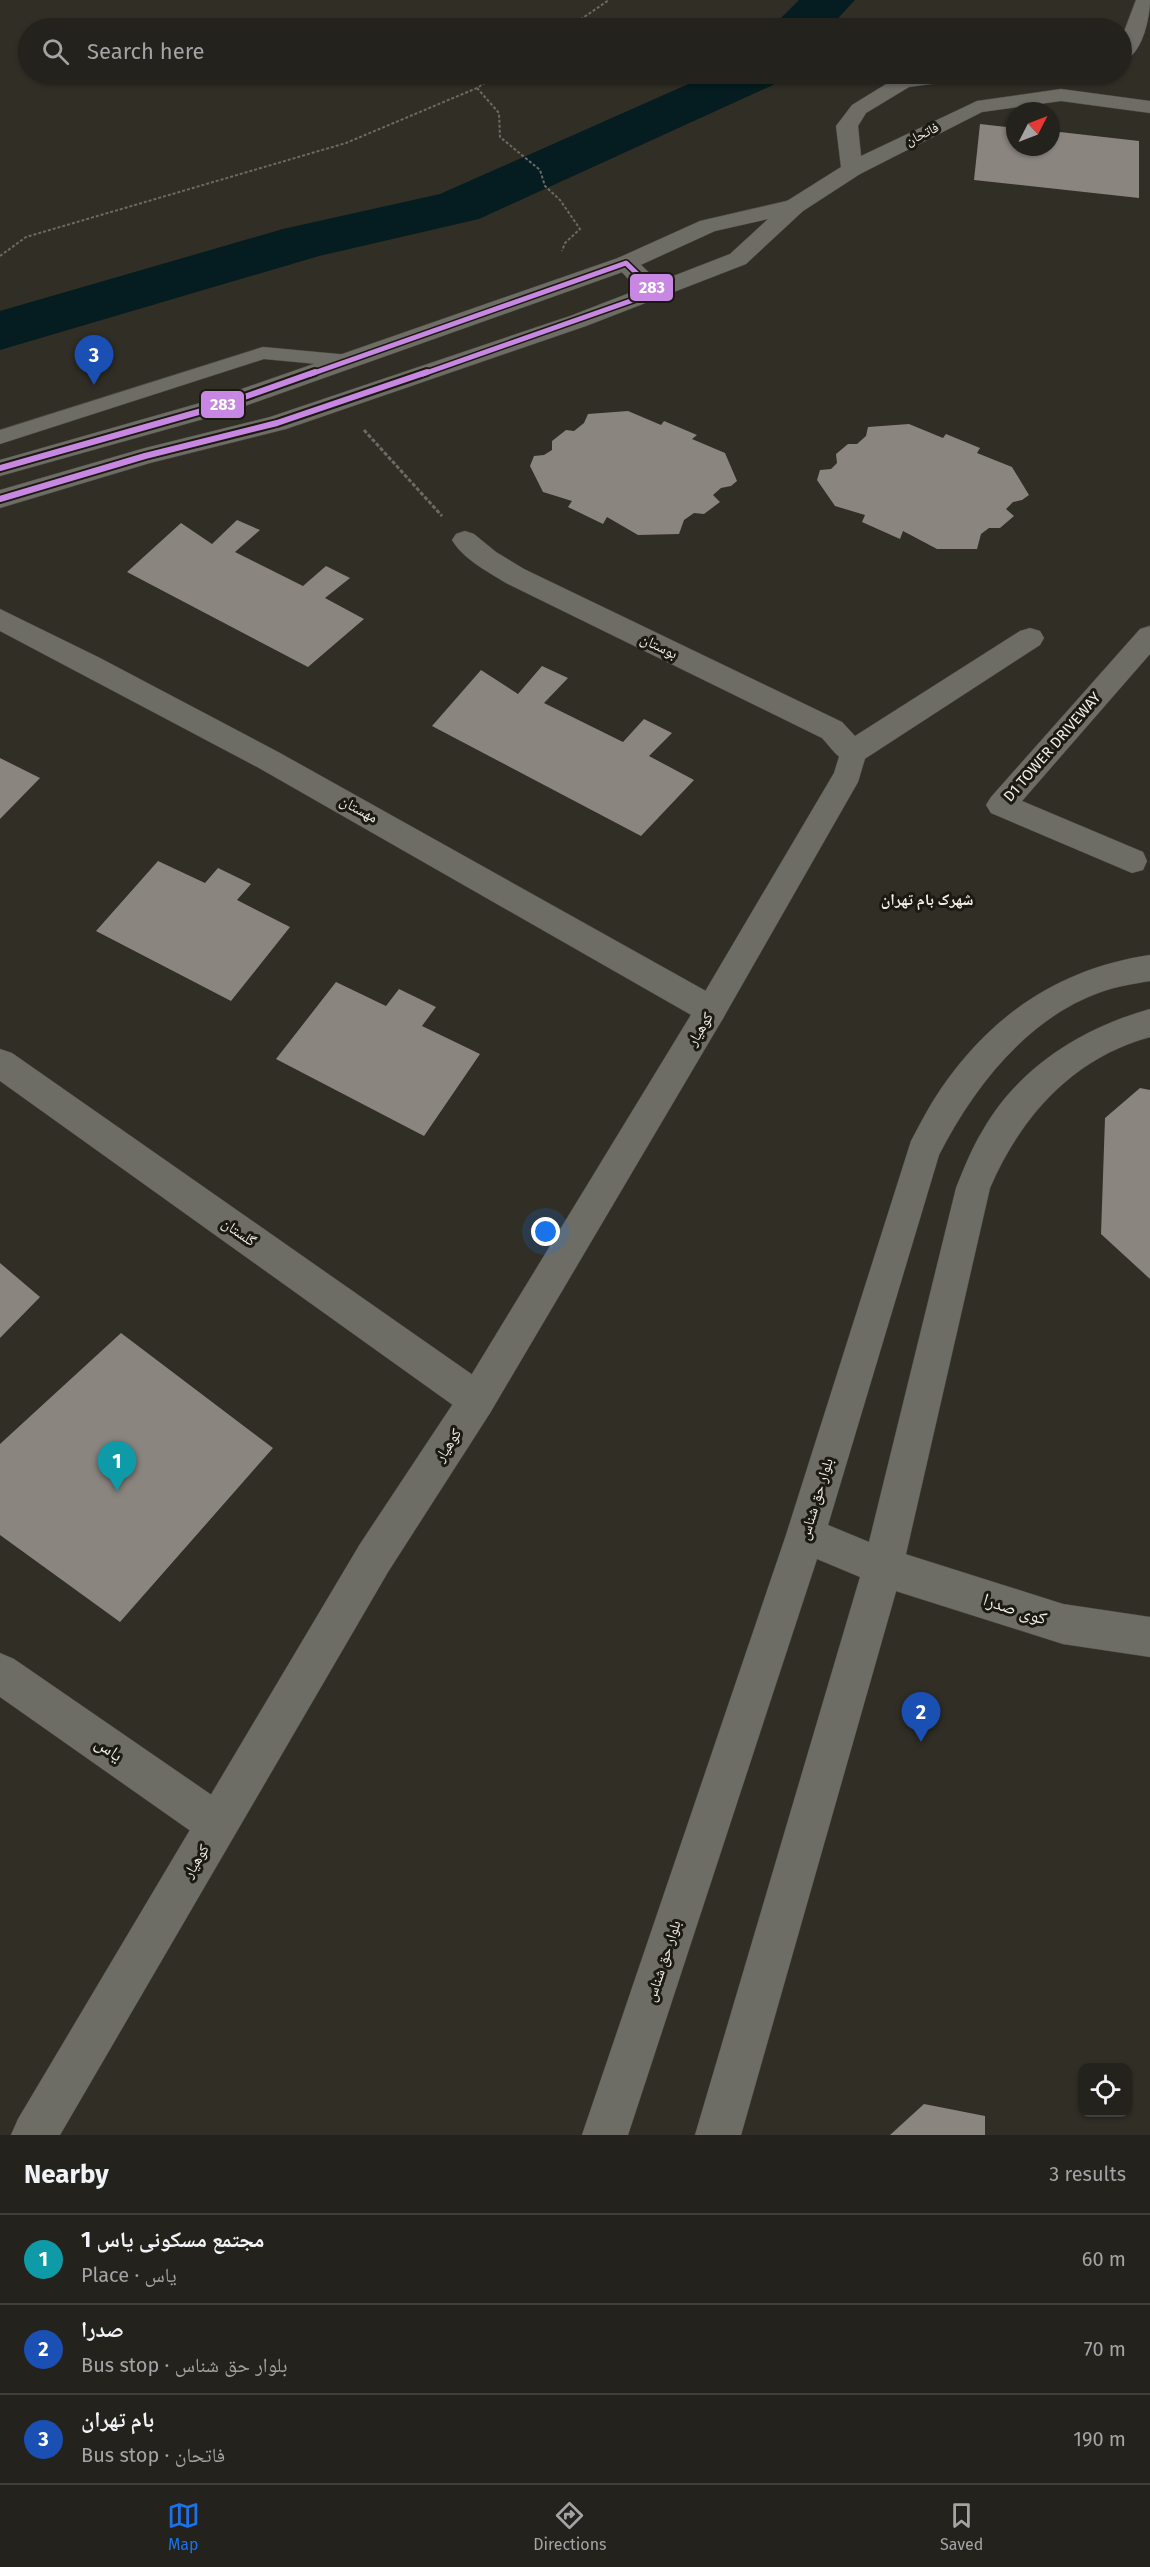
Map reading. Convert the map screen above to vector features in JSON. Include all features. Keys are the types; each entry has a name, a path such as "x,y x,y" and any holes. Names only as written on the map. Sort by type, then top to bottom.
{"street":[{"path":"1132,36 1146,0"},
{"path":"852,169 848,126 859,109 900,84"},
{"name":"فاتحان","path":"0,499 145,456 277,423 578,321 738,260 795,206 852,169 977,107 1061,95 1150,107"},
{"name":"فاتحان","path":"0,468 216,407 626,263 708,226 795,206"},
{"path":"626,263 656,292"},
{"name":"بوستان","path":"465,540 487,559 515,576 832,730 853,752"},
{"name":"مهستان","path":"0,619 130,684 346,801 711,1010"},
{"name":"D1 TOWER DRIVEWAY","path":"1132,861 1001,805 1150,636"},
{"path":"853,752 1030,638"},
{"name":"کوهیار","path":"34,2135 374,1558 477,1400 711,1010 848,774 853,752"},
{"name":"بلوار حق شناس","path":"605,2135 805,1535 923,1152 949,1104 984,1058 1024,1018 1076,987 1107,976 1150,968"},
{"path":"718,2135 883,1567 973,1188 996,1138 1032,1092 1077,1054 1125,1028 1150,1023"},
{"name":"گلستان","path":"0,1063 477,1400"},
{"name":"کوی صدرا","path":"805,1535 883,1567 1064,1624 1150,1637"},
{"name":"یاس","path":"0,1673 218,1824"}],"lane":[{"path":"0,437 263,353 349,361"}],"path":[{"path":"583,18 609,0"},
{"path":"0,256 26,237 346,143 483,84"},
{"path":"477,88 499,113 500,137 540,170 545,186 560,201 580,229 565,243 542,292"},
{"path":"338,402 465,540"}],"building":[{"path":"980,124 1006,127 1006,156 1060,156 1060,132 1139,141 1139,198 974,180"},
{"path":"628,411 661,425 664,421 697,435 692,439 725,453 737,481 731,486 721,488 713,495 720,502 704,514 694,513 684,520 679,534 638,535 607,517 603,524 568,507 572,501 543,492 530,466 534,456 544,455 552,450 552,441 566,430 574,431 584,423 588,414"},
{"path":"909,424 943,438 946,434 980,448 977,453 1012,467 1029,495 1013,502 1006,509 1014,516 1000,528 989,528 981,534 977,549 937,549 903,531 900,539 862,522 865,515 835,506 817,480 820,470 831,469 837,463 836,454 848,444 857,444 866,436 868,427"},
{"path":"237,520 260,530 235,552 303,586 326,566 350,578 325,598 364,619 308,667 127,572 181,523 212,544"},
{"path":"542,666 568,678 544,703 623,742 644,719 672,733 649,756 694,780 641,836 432,726 481,670 518,694"},
{"path":"0,758 40,778 0,819"},
{"path":"158,861 205,883 218,868 251,884 237,900 290,927 231,1001 96,931"},
{"path":"336,982 386,1006 399,989 436,1007 422,1026 480,1054 424,1136 276,1059"},
{"path":"1140,1088 1150,1090 1150,1279 1101,1234 1105,1118"},
{"path":"0,1263 40,1297 0,1338"},
{"path":"121,1333 273,1448 120,1622 0,1535 0,1444"},
{"path":"924,2104 985,2116 985,2135 890,2135"}],"waterway":[{"path":"810,18 829,0"},
{"path":"0,331 304,242 458,207 732,84"}],"transit line":[{"name":"283","path":"0,468 216,407 626,263 656,292 578,321 277,423 145,456 0,499"}],"place":[{"name":"بام تهران","path":"94,385"},
{"name":"مجتمع مسکونی یاس 1","path":"117,1491"},
{"name":"صدرا","path":"921,1742"}],"district":[{"name":"شهرک بام تهران","path":"927,899"}]}
